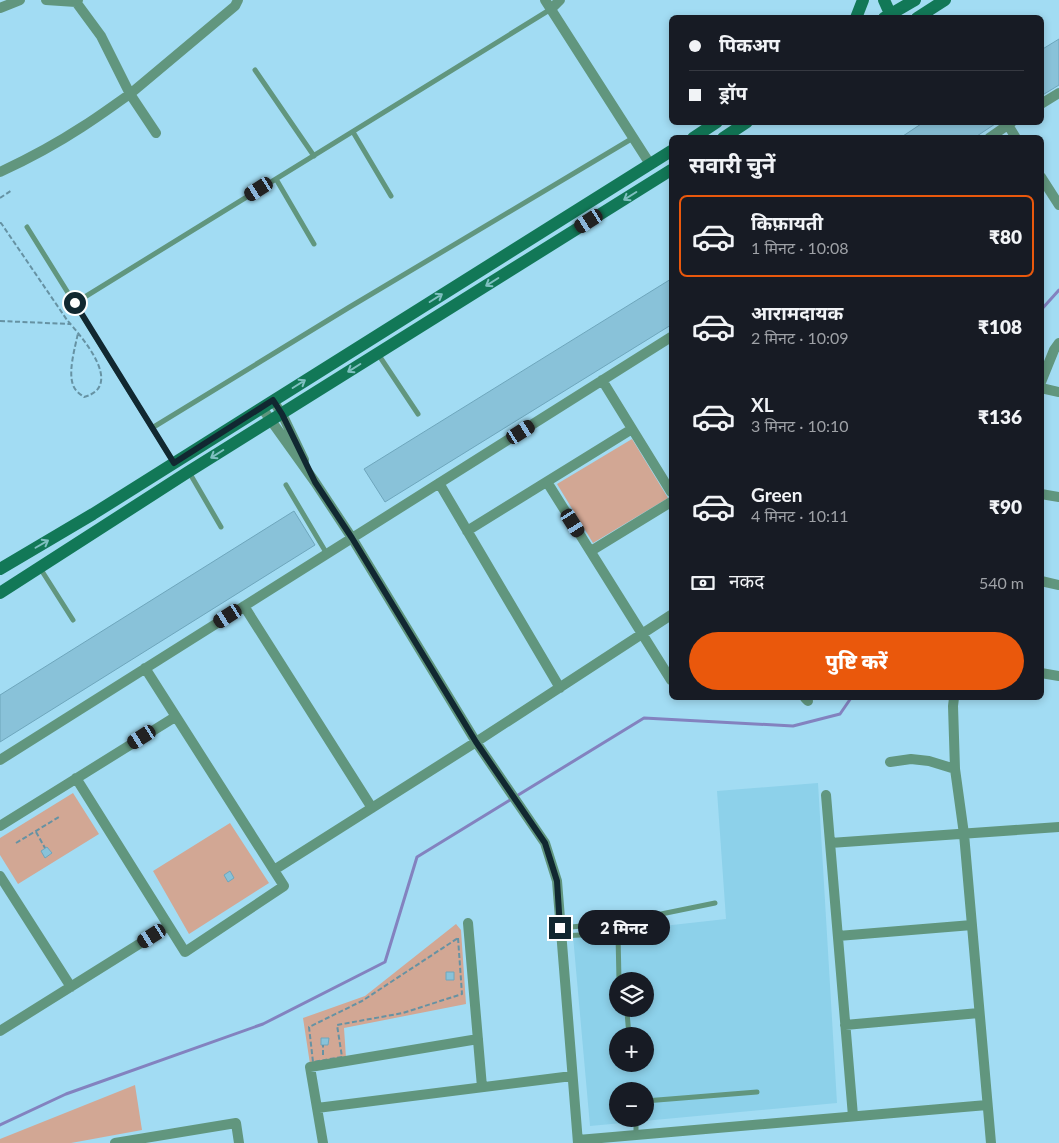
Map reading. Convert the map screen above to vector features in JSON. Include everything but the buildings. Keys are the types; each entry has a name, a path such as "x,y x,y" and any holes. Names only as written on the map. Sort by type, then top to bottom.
{"main road":[{"path":"857,15 863,0"},
{"path":"884,0 889,15"},
{"path":"921,15 945,0"},
{"path":"890,15 910,2 915,15"},
{"path":"698,135 713,125"},
{"path":"728,135 742,125"},
{"path":"0,569 93,514 669,152"},
{"path":"0,593 188,472 669,171"}],"street":[{"path":"0,8 20,0"},
{"path":"46,0 77,1 101,36 130,94 156,133"},
{"path":"0,172 56,143 130,94 235,6 238,0"},
{"path":"545,0 650,164"},
{"path":"551,10 560,0"},
{"path":"1044,102 1059,93"},
{"path":"993,135 1008,125"},
{"path":"1044,182 1059,205"},
{"path":"0,760 669,338"},
{"path":"1044,375 1054,350 1059,343"},
{"path":"602,380 669,489"},
{"path":"1044,389 1059,392"},
{"path":"273,400 282,414 315,482"},
{"path":"262,408 352,538 476,742 545,843 557,881 578,1142 636,1135 987,1105"},
{"path":"467,531 632,429"},
{"path":"547,482 669,677"},
{"path":"439,483 560,688"},
{"path":"1044,494 1059,497"},
{"path":"591,551 669,503"},
{"path":"1044,582 1059,585"},
{"path":"244,606 372,808"},
{"path":"274,870 669,616"},
{"path":"76,778 185,952 284,886 145,668"},
{"path":"1044,674 1059,676"},
{"path":"954,700 955,769 964,834 991,1143"},
{"path":"0,826 175,717"},
{"path":"890,762 911,759 929,761 955,769"},
{"path":"826,795 853,1116"},
{"path":"830,844 1059,827"},
{"path":"0,876 70,987"},
{"path":"468,923 482,1087"},
{"path":"0,1031 168,926"},
{"path":"838,936 972,926"},
{"path":"845,1025 979,1013"},
{"path":"324,1143 310,1067 478,1039"},
{"path":"317,1108 572,1076"},
{"path":"115,1143 236,1123 240,1143"}],"lane":[{"path":"75,303 551,10"},
{"path":"255,70 314,156"},
{"path":"353,132 391,196"},
{"path":"152,428 348,308 633,138"},
{"path":"276,179 314,244"},
{"path":"27,227 174,463"},
{"path":"378,353 418,414"},
{"path":"188,472 221,527"},
{"path":"286,485 327,554"},
{"path":"40,567 73,620"},
{"path":"561,932 622,922 714,903"},
{"path":"561,932 617,933 619,972"},
{"path":"654,1100 757,1092"},
{"path":"636,1127 636,1135"}],"path":[{"path":"0,198 12,190"},
{"path":"0,222 70,324 82,337 102,372 101,383 93,395 84,397 76,391 71,371 78,333"},
{"path":"0,321 70,324"},
{"path":"16,843 59,817"},
{"path":"36,832 45,848"},
{"path":"458,938 462,994 404,1013 337,1025 342,1057 323,1061 313,1062 308,1027 362,1001 458,938"},
{"path":"323,1061 324,1045"}],"shaded area":[{"path":"632,439 668,498 593,543 557,484"},
{"path":"818,783 837,1103 654,1120 654,1082 609,1082 609,1124 590,1126 573,936 726,919 717,791"},
{"path":"73,793 99,834 18,884 0,855 0,838"},
{"path":"230,823 269,883 189,934 153,871"},
{"path":"456,924 461,930 466,1004 344,1028 346,1058 310,1064 303,1018 365,996"},
{"path":"135,1085 142,1130 71,1143 0,1143 0,1139"}],"waterway":[{"path":"1044,307 1059,290"},
{"path":"0,1125 66,1094 263,1024 385,962 417,857 644,718 793,726 840,714 850,700"}],"route":[{"path":"75,303 174,463 273,400 282,414 315,482 352,538 476,742 545,843 557,881 560,928"}]}
